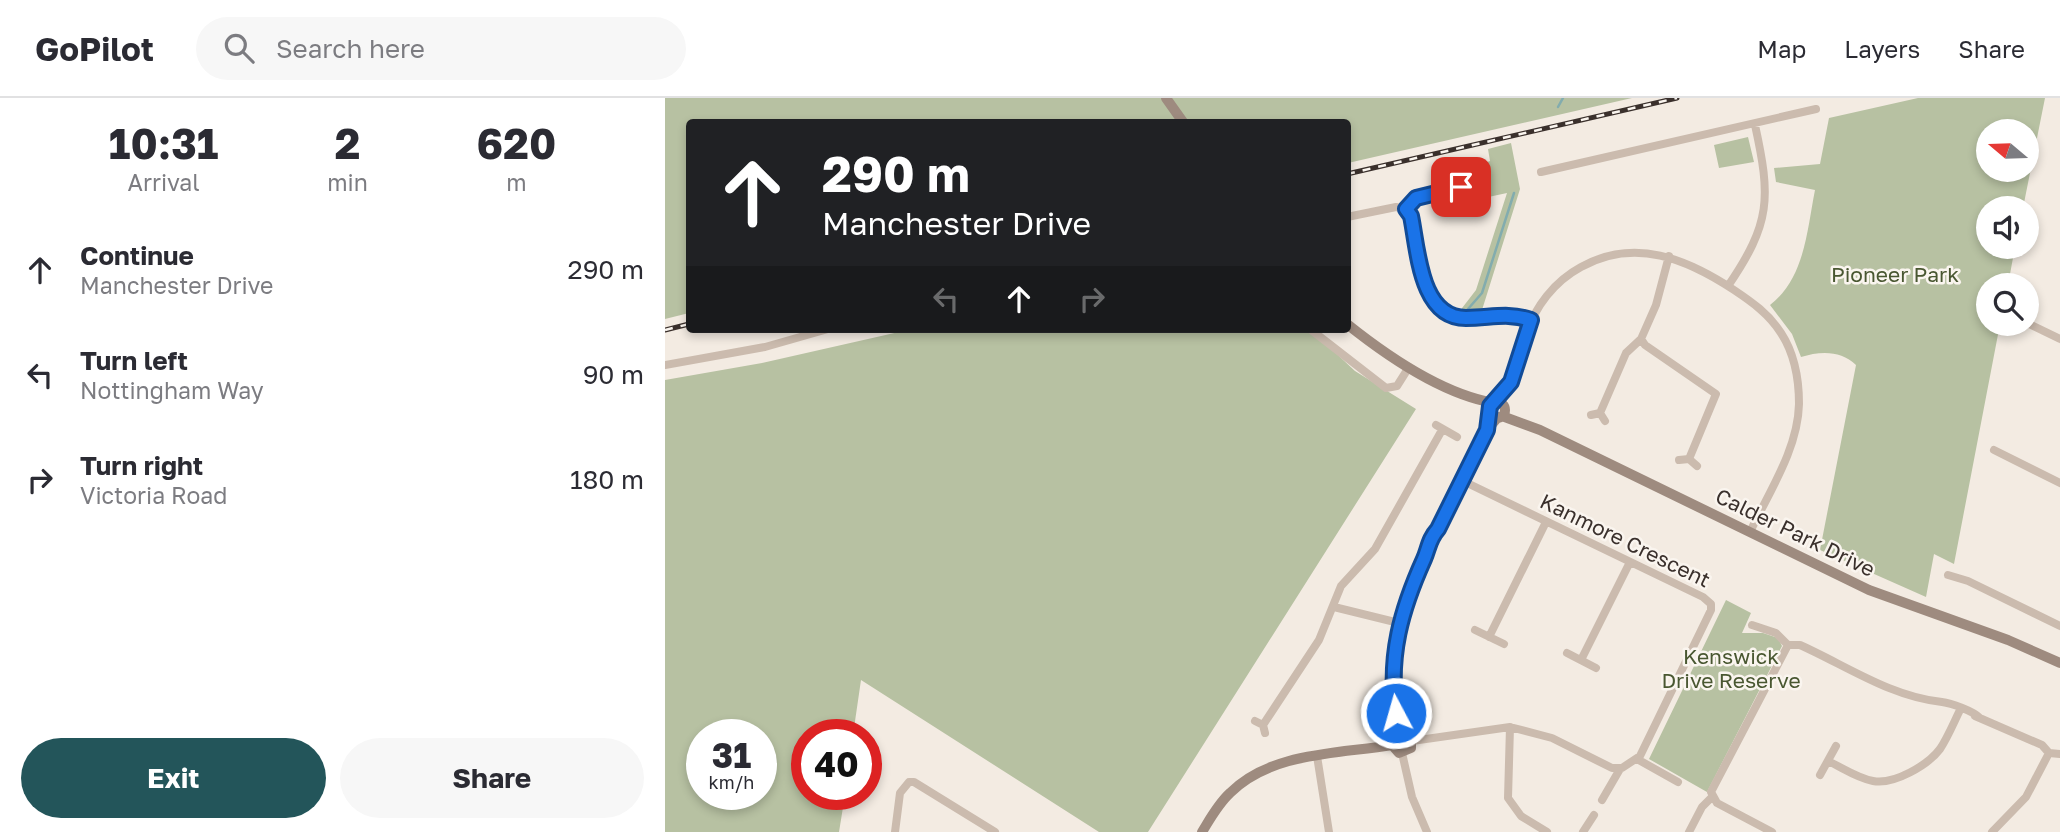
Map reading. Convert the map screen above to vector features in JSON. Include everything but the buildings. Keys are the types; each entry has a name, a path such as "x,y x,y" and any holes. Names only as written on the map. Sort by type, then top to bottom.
{"street":[{"path":"1166,98 1181,119"},
{"path":"1541,172 1816,109"},
{"path":"1728,286 1752,248 1763,218 1765,172 1755,125"},
{"path":"1406,209 1416,198 1476,184"},
{"path":"1351,215 1396,207 1406,209 1411,216 1427,288 1439,308 1459,318 1507,314 1531,320"},
{"path":"1399,733 1392,677 1399,623 1426,555 1436,542 1438,529 1507,390 1531,320 1558,284 1586,264 1628,253 1669,256 1691,264 1756,305 1782,334 1798,386 1797,421 1792,444 1750,532"},
{"path":"1599,416 1626,353 1641,339 1656,306 1669,256"},
{"name":"Calder Park Drive","path":"1351,327 1409,367 1869,590 2008,640 2060,663"},
{"path":"2039,329 2060,339"},
{"path":"665,365 765,347 814,333"},
{"path":"1315,333 1386,388 1397,386 1409,367"},
{"path":"1641,339 1644,345 1716,394 1689,459"},
{"path":"1261,726 1313,652 1346,579 1375,549 1439,427 1457,437"},
{"path":"1994,450 2060,483"},
{"path":"1679,460 1689,459 1697,466"},
{"name":"Kanmore Crescent","path":"1463,481 1703,597 1711,607 1637,759"},
{"path":"1489,637 1545,522"},
{"path":"1581,660 1630,562"},
{"path":"1948,575 1968,581 2060,626"},
{"path":"1334,607 1399,623"},
{"path":"1752,625 1776,633 1788,645 1800,645 1863,678 1953,704 1959,711 1974,712 1980,718 2042,745 2048,755 2060,760"},
{"path":"1475,630 1504,644"},
{"path":"1689,832 1702,807 1711,798 1714,785 1788,645"},
{"path":"1567,653 1596,668"},
{"path":"1828,761 1856,776 1875,781 1896,778 1932,757 1959,711"},
{"path":"1412,741 1510,727 1552,738 1620,769"},
{"path":"1510,727 1508,798 1521,816 1547,832"},
{"path":"1392,745 1392,739 1399,733 1406,733 1412,741"},
{"path":"1402,753 1409,751 1412,741"},
{"path":"1202,832 1224,798 1251,776 1276,764 1392,745 1402,753 1412,797 1427,832"},
{"path":"1820,775 1836,746"},
{"path":"2048,755 2060,754"},
{"path":"1992,832 2026,797 2048,755"},
{"path":"1317,756 1329,832"},
{"path":"1602,800 1620,769 1637,759 1678,782"},
{"path":"895,832 900,793 903,787 913,782 995,832"},
{"path":"1711,798 1772,832"},
{"path":"1583,832 1594,815"}],"green space":[{"path":"665,98 1164,98 1178,119 686,119 686,314 665,319"},
{"path":"1169,98 1632,98 1351,162 1351,119 1184,119"},
{"name":"Pioneer Park","path":"1918,98 2045,98 2039,128 2039,119 1976,119 1976,182 2028,182 2025,196 1976,196 1976,259 2013,259 2010,273 1976,273 1976,336 1998,336 1954,564 1934,554 1926,597 1820,550 1856,365 1837,354 1801,357 1792,334 1770,305 1782,294 1798,267 1815,190 1776,182 1774,168 1820,164 1829,118"},
{"path":"1748,137 1754,162 1719,168 1714,145"},
{"path":"1511,143 1520,189 1482,310 1459,312 1476,290 1507,193 1479,199 1473,167 1490,161 1488,149"},
{"path":"894,333 1314,333 1355,371 1416,409 1148,832 1099,832 861,680 855,719 791,719 791,810 843,810 839,832 665,832 665,380 762,363"},
{"name":"Kenswick Drive Reserve","path":"1726,600 1751,613 1742,633 1763,633 1778,638 1782,646 1707,792 1649,759"}],"waterway":[{"path":"1558,107 1563,98"},
{"path":"1468,309 1482,293 1514,193"}],"railway":[{"path":"1351,173 1677,98"},
{"path":"665,330 686,325"}],"route":[{"path":"1396,713 1392,677 1394,652 1406,599 1430,540 1487,430 1490,406 1504,394 1511,382 1531,320 1507,314 1459,318 1439,308 1429,294 1411,216 1406,209 1416,198 1461,187"}]}
